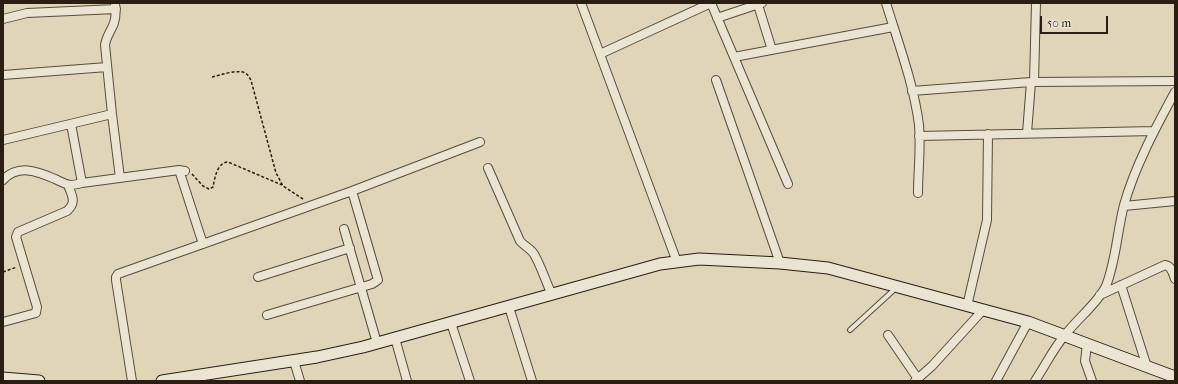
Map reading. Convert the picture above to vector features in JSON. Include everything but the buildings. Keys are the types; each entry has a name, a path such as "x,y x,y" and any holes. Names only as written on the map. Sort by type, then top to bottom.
{"street":[{"path":"581,3 677,262"},
{"path":"600,54 711,3 788,184"},
{"path":"886,3 912,91 919,136 918,194"},
{"path":"1027,133 1032,82 1036,3"},
{"path":"717,18 760,4 772,50"},
{"path":"3,20 27,13 115,6 114,22 106,40 107,67 120,178"},
{"path":"734,57 893,27"},
{"path":"3,75 107,67"},
{"path":"716,80 780,263"},
{"path":"912,91 1032,82 1175,81"},
{"path":"1035,381 1064,335 1100,296 1105,286 1110,272 1124,206 1133,179 1154,131 1175,92"},
{"path":"3,140 112,114"},
{"path":"71,124 82,182"},
{"path":"919,136 1154,131"},
{"path":"967,306 987,220 988,134"},
{"path":"132,381 116,277 122,272 352,191 480,142"},
{"path":"488,168 520,241 535,256 552,295"},
{"path":"3,180 14,171 23,170 41,174 68,185 74,185 82,182 182,170 203,244"},
{"path":"3,322 36,312 37,307 16,237 18,232 67,210 72,206 73,200 68,185"},
{"path":"267,315 361,288 378,280 352,191"},
{"path":"1124,206 1175,201"},
{"path":"344,229 377,343"},
{"path":"258,277 350,248"},
{"path":"162,381 317,357 451,323 660,264 699,259 780,263 828,268 1028,322 1175,378"},
{"path":"1100,296 1166,265 1170,268 1175,280"},
{"path":"1121,285 1147,367"},
{"path":"509,307 532,381"},
{"path":"888,334 917,380 932,366 983,310"},
{"path":"996,381 1028,322"},
{"path":"451,323 470,381"},
{"path":"395,338 407,381"},
{"path":"1087,344 1085,361 1092,381"},
{"path":"294,361 300,381"},
{"path":"3,378 39,381"}],"lane":[{"path":"850,330 897,287"}],"path":[{"path":"212,77 239,71 248,75 252,84 276,173 283,186"},
{"path":"182,170 192,174 203,186 209,189 213,187 220,166 224,162 228,162 283,186 289,191 314,204"},
{"path":"3,272 24,264"}]}
